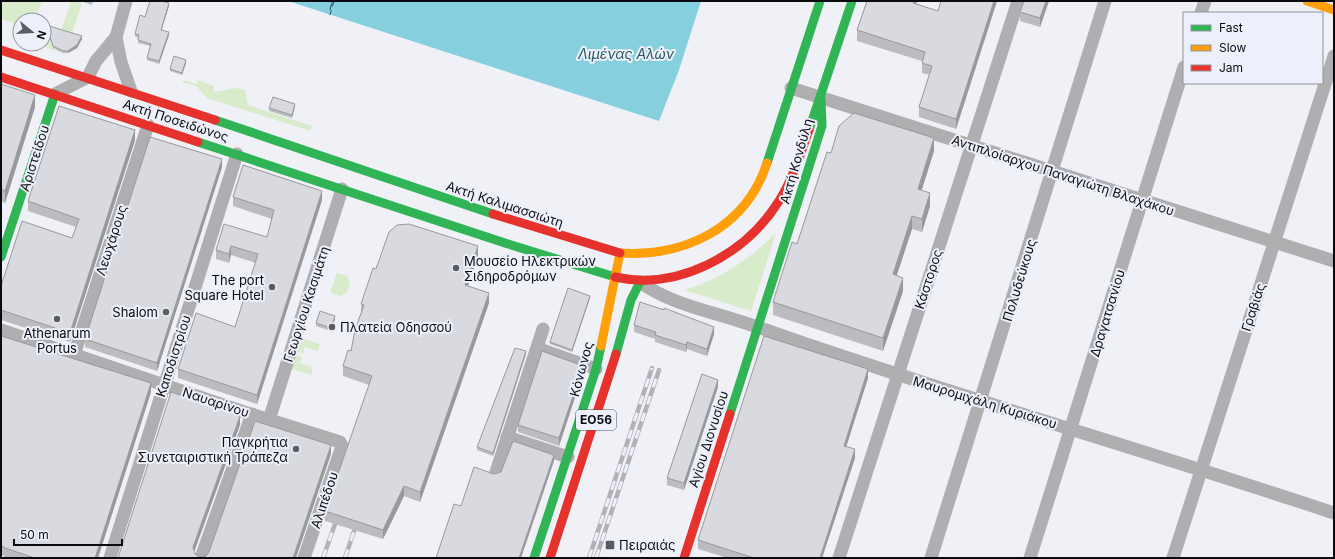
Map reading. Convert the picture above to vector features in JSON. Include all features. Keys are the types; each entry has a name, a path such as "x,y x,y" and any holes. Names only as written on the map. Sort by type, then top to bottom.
{"main road":[{"path":"791,88 820,1"},
{"name":"Ακτή Κονδύλη","path":"758,327 822,126 823,118 821,97 852,1"},
{"path":"1307,1 1334,10"},
{"name":"Ακτή Ποσειδώνος","path":"1,50 131,91"},
{"name":"Ακτή Ποσειδώνος","path":"1,78 55,94 342,189"},
{"name":"Ακτή Καλιμασσιώτη","path":"131,91 509,220 620,253 638,256 656,254 684,246 716,230 734,216 748,200 762,179 791,88"},
{"name":"Αριστείδου","path":"1,257 55,94"},
{"path":"342,189 508,244 615,277 640,282 667,280 698,268 726,254 754,232 773,209 787,186 821,97"},
{"name":"Κόνωνος","path":"534,558 596,369 620,253"},
{"name":"ΕΟ56","path":"550,558 609,379 631,300 640,282"},
{"name":"Αγίου Διονυσίου","path":"686,557 758,327"}],"street":[{"path":"55,94 88,77 96,62 116,37 126,1"},
{"name":"Κάστορος","path":"839,558 1018,1"},
{"name":"Πολυδεύκους","path":"931,558 1105,1"},
{"path":"1201,12 1205,1"},
{"path":"116,37 121,62 131,91"},
{"name":"Γραβιάς","path":"1173,558 1334,56"},
{"name":"Δραγατσανίου","path":"1030,558 1183,70"},
{"name":"Αντιπλοίαρχου Παναγιώτη Βλαχάκου","path":"791,88 1334,261"},
{"name":"Λεωχάρους","path":"74,355 148,125"},
{"name":"Καποδιστρίου","path":"110,558 238,154"},
{"name":"Γεωργίου Κασιμάτη","path":"269,420 342,189"},
{"name":"Μαυρομιχάλη Κυριάκου","path":"640,282 652,290 678,302 758,327 897,375 1202,469 1334,513"},
{"path":"496,472 543,329"},
{"name":"Ναυαρίνου","path":"1,330 269,420 340,442"},
{"path":"537,348 596,369"},
{"path":"201,558 252,414"},
{"path":"507,437 568,457"},
{"name":"Αλιπέδου","path":"304,558 342,446 340,442"}],"green space":[{"path":"1,1 42,1 38,12 12,12 12,22 1,19"},
{"path":"71,1 82,3 71,37 60,34"},
{"path":"183,80 197,84 198,80 214,86 213,92 237,88 245,90 248,105 312,126 310,131 207,98 196,86 183,82"},
{"path":"776,233 751,311 684,290 710,281 733,268 745,260"},
{"path":"337,273 347,276 350,283 347,293 340,296 330,293"},
{"path":"302,338 320,344 318,351 305,347 303,354 298,352"},
{"path":"297,355 302,357 300,363 313,368 311,375 292,369"}],"water":[{"name":"Λιμένας Αλών","path":"288,1 701,1 679,70 659,121"}],"building":[{"path":"150,1 169,3 161,30 169,32 159,61 147,58 151,44 138,40 139,35 135,34 140,15 145,17"},
{"path":"867,1 914,1 913,3 938,11 941,1 994,1 956,119 919,107 932,66 922,63 925,52 857,30"},
{"path":"1024,1 1046,1 1040,18 1020,12"},
{"path":"52,27 82,36 77,45 68,51 63,51 53,46"},
{"path":"174,56 186,60 182,73 170,69"},
{"path":"1,84 35,95 5,191 1,189"},
{"path":"273,97 295,104 292,115 269,108"},
{"path":"59,106 135,130 70,333 1,310 1,286 22,221 72,238 79,219 28,201"},
{"path":"854,113 934,138 918,189 930,193 922,219 912,216 893,274 903,278 883,338 773,302 792,242 797,244 827,152 831,153 839,126"},
{"path":"150,137 222,159 157,363 85,339"},
{"path":"243,165 322,191 257,395 178,369 196,313 235,327 258,254 231,246 229,254 216,250 224,224 267,237 274,210 233,197"},
{"path":"409,224 478,246 465,285 489,293 420,492 404,486 383,530 325,511 372,376 343,366 348,350 351,351 355,330 364,305 361,304 373,268 376,269 389,232 397,225"},
{"path":"568,288 590,296 572,350 550,342"},
{"path":"640,302 664,310 664,308 714,327 707,349 687,342 686,345 655,335 656,332 634,325"},
{"path":"320,311 335,316 331,328 316,323"},
{"path":"1,336 151,383 95,558 35,558 5,548 1,545"},
{"path":"764,336 868,369 844,446 855,449 820,558 754,558 698,540"},
{"path":"515,348 526,351 493,453 477,447"},
{"path":"542,351 583,366 559,438 518,425"},
{"path":"702,374 718,380 684,483 667,478"},
{"path":"171,392 239,414 240,416 193,547 195,554 199,557 206,556 209,552 255,421 331,445 293,558 118,558"},
{"path":"513,441 554,455 519,558 436,558 454,504 461,506 474,467 494,474 501,472"}],"ferry route":[{"path":"330,10 332,1"},
{"path":"331,6 333,1"},
{"path":"330,15 334,1"}],"railway":[{"path":"589,558 652,368"},
{"path":"596,558 659,370"},
{"path":"323,558 335,524"},
{"path":"345,558 354,531"}],"traffic: fast":[{"path":"767,163 820,1"},
{"path":"809,130 852,1"},
{"path":"1,257 55,94"},
{"path":"730,414 822,126 821,99"},
{"path":"215,120 493,214"},
{"path":"198,142 508,244 615,277"},
{"path":"616,354 631,300 640,282"},
{"path":"534,558 596,369 601,346"}],"traffic: slow":[{"path":"1307,1 1334,10"},
{"path":"601,346 620,253 644,253 667,250 690,243 710,234 728,221 744,205 757,186 767,163"}],"traffic: jam":[{"path":"1,50 215,120"},
{"path":"1,77 198,142"},
{"path":"615,277 639,280 662,279 686,273 708,264 729,252 748,238 765,220 784,193 809,130"},
{"path":"493,214 620,253"},
{"path":"550,558 616,354"},
{"path":"684,558 730,414"}],"place":[{"name":"Μουσείο Ηλεκτρικών Σιδηροδρόμων","path":"456,268"},
{"name":"The port Square Hotel","path":"272,287"},
{"name":"Shalom","path":"166,312"},
{"name":"Athenarum Portus","path":"57,319"},
{"name":"Πλατεία Οδησσού","path":"332,327"},
{"name":"Παγκρήτια Συνεταιριστική Τράπεζα","path":"296,449"},
{"name":"Πειραιάς","path":"610,545"}]}
